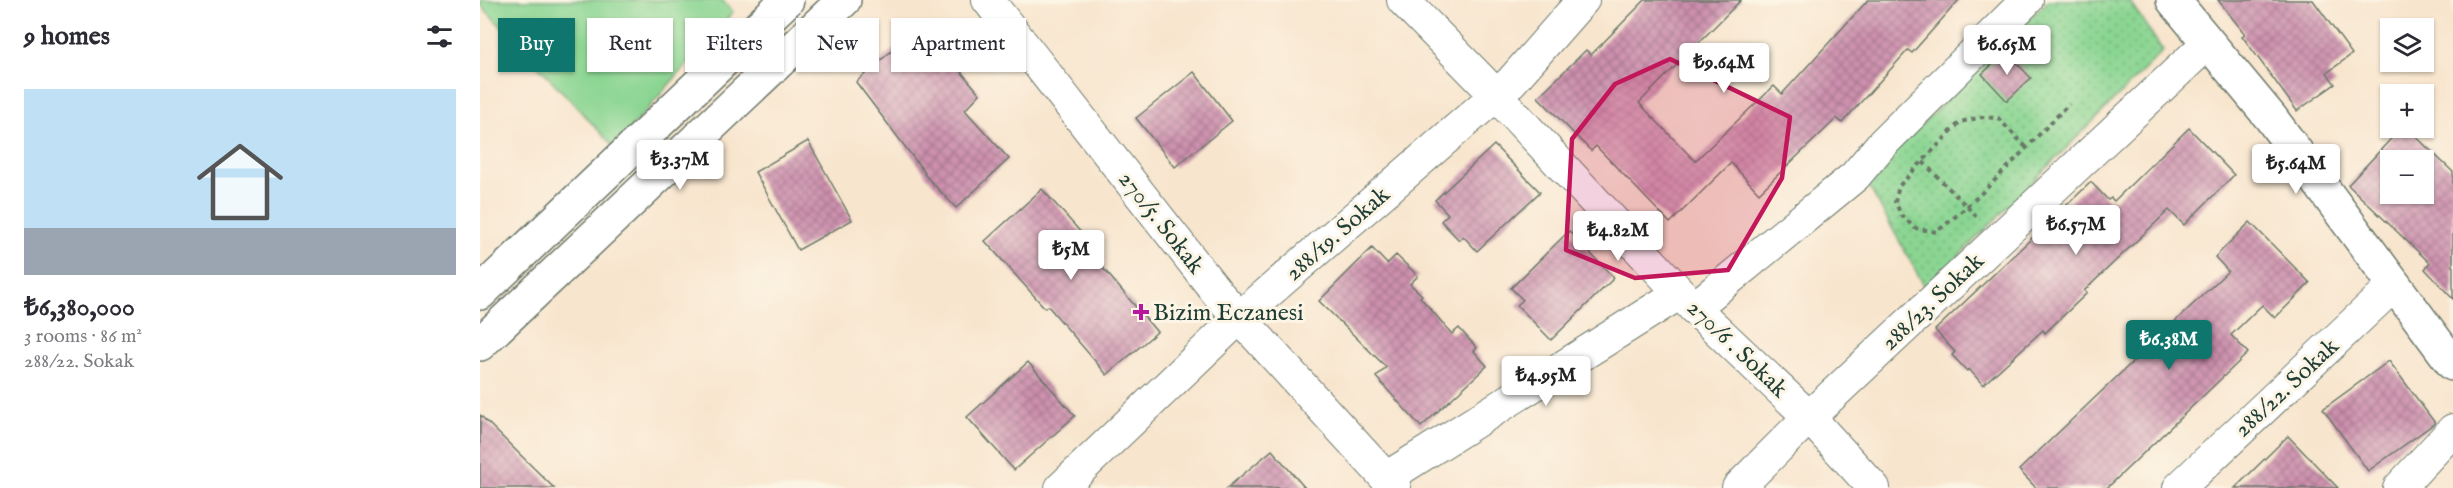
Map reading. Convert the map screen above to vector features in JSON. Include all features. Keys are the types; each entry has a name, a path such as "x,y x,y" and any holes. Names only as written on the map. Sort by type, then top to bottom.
{"street":[{"path":"480,293 787,0"},
{"path":"480,344 844,0"},
{"name":"270/5. Sokak","path":"988,0 1219,295 1390,483"},
{"name":"288/19. Sokak","path":"1060,488 1239,317 1511,82 1583,0"},
{"path":"1390,483 1687,300 1855,176 1881,145 2027,0"},
{"path":"2173,0 2271,118 2393,286 2453,364"},
{"name":"270/6 . Sokak","path":"1411,2 1687,300 1809,417 1874,488"},
{"name":"288/23. Sokak","path":"1738,488 1809,417 2208,43"},
{"name":"288/22. Sokak","path":"2179,488 2393,286"},
{"path":"2398,488 2453,430"}],"path":[{"path":"2026,147 1998,118 1982,117 1960,122 1899,186 1896,202 1902,216 1915,228 1936,232 1966,206 2026,147 2069,104"},
{"path":"1923,161 1998,239"}],"highlighted area":[{"path":"1670,59 1790,117 1782,178 1728,270 1635,278 1566,250 1572,139 1615,84"}],"green space":[{"path":"480,0 722,0 733,12 728,18 685,18 685,66 614,147 544,72 575,72 575,18 498,18 498,23 480,4"},
{"path":"2049,0 2129,0 2163,51 1926,289 1866,181"}],"building":[{"path":"1645,0 1741,0 1639,103 1695,161 1774,86 1782,94 1868,0 1959,0 1912,53 1908,50 1842,123 1837,118 1759,193 1731,163 1670,223 1596,146 1591,151 1538,97 1586,50 1591,55"},
{"path":"2218,0 2313,0 2352,54 2327,73 2335,84 2297,111 2242,36 2245,34"},
{"path":"891,51 891,72 961,72 980,94 965,110 1009,159 956,208 924,174 856,82 867,72 879,72 879,62"},
{"path":"2006,52 2031,78 2007,101 1982,74"},
{"path":"1194,72 1232,121 1175,167 1136,118"},
{"path":"2189,128 2234,175 2184,225 2169,210 2084,291 2087,293 2045,333 2043,330 1983,385 1952,355 1955,352 1935,330 2091,182 2108,200 2111,198 2114,201"},
{"path":"2392,138 2417,138 2430,150 2381,150"},
{"path":"808,141 852,220 798,250 755,172"},
{"path":"1494,145 1540,192 1477,251 1463,236 1459,240 1441,221 1448,214 1435,200"},
{"path":"2380,151 2380,204 2434,204 2434,154 2453,172 2453,299 2425,269 2430,263 2348,185"},
{"path":"1042,189 1102,256 1097,261 1157,332 1107,375 1048,306 1045,308 985,241"},
{"path":"2250,222 2310,283 2275,318 2262,305 2231,335 2248,353 2107,488 2036,488 2019,470 2228,271 2215,257"},
{"path":"1569,231 1614,278 1551,340 1517,305 1523,300 1511,288"},
{"path":"1372,248 1387,264 1396,255 1418,276 1410,284 1422,295 1420,297 1452,334 1459,328 1477,348 1474,351 1487,366 1421,427 1376,377 1386,367 1319,301"},
{"path":"2389,361 2435,423 2368,471 2323,409"},
{"path":"1028,362 1075,416 1014,470 967,417"},
{"path":"480,415 554,488 480,488"},
{"path":"2288,436 2338,488 2235,488"},
{"path":"1272,450 1305,488 1227,488"}],"place":[{"name":"Bizim Eczanesi","path":"1141,312"}]}
